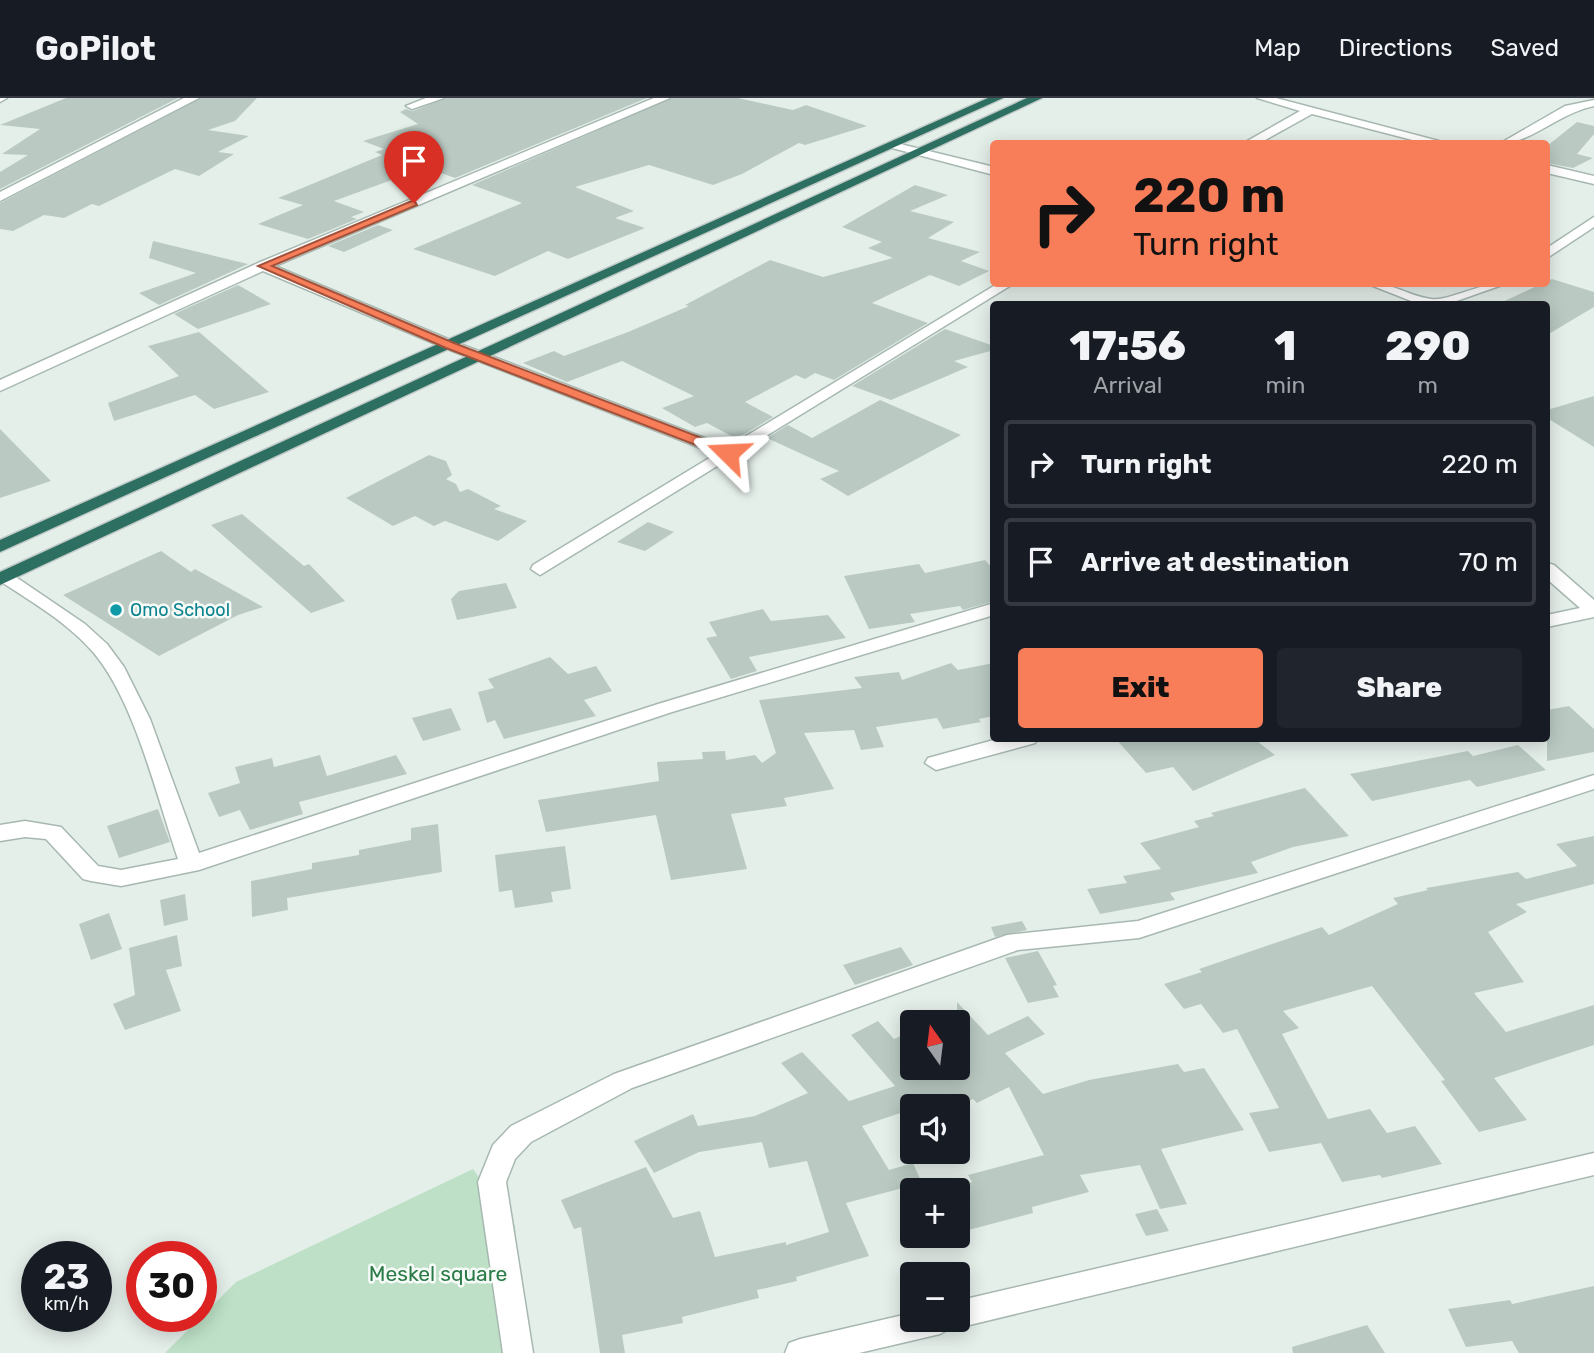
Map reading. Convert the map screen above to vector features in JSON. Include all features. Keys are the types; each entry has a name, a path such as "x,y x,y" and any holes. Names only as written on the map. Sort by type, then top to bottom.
{"highway":[{"path":"0,547 997,98"},
{"path":"3,578 1036,98"}],"street":[{"path":"0,197 193,98"},
{"path":"412,106 438,98"},
{"path":"0,386 263,266 664,98"},
{"path":"1263,98 1428,140"},
{"path":"1569,98 1592,103"},
{"path":"1512,140 1569,108 1592,103"},
{"path":"1255,140 1310,110"},
{"path":"896,145 990,170"},
{"path":"1550,170 1594,180"},
{"path":"1550,252 1594,221"},
{"path":"263,266 450,345 728,453"},
{"path":"540,569 1001,287"},
{"path":"1384,287 1424,301"},
{"path":"1443,301 1488,287"},
{"path":"1550,572 1594,610"},
{"path":"3,578 51,607 101,649 121,680 142,730 191,864"},
{"path":"1550,620 1594,610"},
{"path":"0,833 25,828 53,832 91,873 121,878 191,864 666,708 990,611"},
{"path":"936,763 1013,742"},
{"path":"518,1353 492,1182 503,1153 521,1134 623,1081 1016,941 1139,929 1594,782"},
{"path":"970,1312 1594,1164"},
{"path":"800,1353 900,1329"}],"green space":[{"name":"Meskel square","path":"473,1169 515,1226 523,1353 165,1353 186,1332 217,1332 217,1301 236,1282"}],"building":[{"path":"66,98 178,98 0,189 0,172 28,155 2,154 40,129 0,125"},
{"path":"201,98 257,98 235,121 208,130 249,136 218,152 234,154 199,176 175,169 99,206 92,204 64,218 44,215 13,231 0,229 0,203"},
{"path":"447,98 647,98 455,178 430,169 422,169 334,201 364,212 351,217 357,219 308,239 258,224 303,205 278,198 382,155 375,152 384,149 363,141 418,124 400,112 406,109 413,111"},
{"path":"672,98 738,98 793,110 806,105 867,126 805,145 799,143 742,174 713,185 649,165 575,187 634,211 615,218 645,228 568,259 548,251 495,276 413,249 522,203 472,185"},
{"path":"1577,122 1594,126 1594,134 1577,154 1593,158 1573,168 1550,164 1550,144"},
{"path":"915,185 948,195 910,211 954,222 928,238 980,252 961,261 989,271 959,286 930,275 872,303 928,323 834,380 815,373 805,379 796,375 745,402 773,417 743,435 735,438 707,423 695,427 662,408 694,396 622,361 567,382 523,363 554,351 564,356 628,332 689,306 685,305 770,260 823,277 893,258 868,248 882,242 842,227"},
{"path":"378,225 393,230 344,252 328,246"},
{"path":"153,241 248,264 159,305 139,293 196,273 149,258"},
{"path":"1550,280 1594,292 1594,307 1550,333 1550,301 1504,301 1535,287 1550,287"},
{"path":"238,285 271,304 198,329 174,314"},
{"path":"945,329 990,345 990,351 954,361 968,367 891,400 852,386"},
{"path":"199,332 269,392 214,409 195,395 114,421 108,403 179,376 148,346"},
{"path":"1594,396 1594,447 1550,420 1550,409"},
{"path":"880,400 961,435 848,496 820,479 839,471 767,438 788,425 812,438"},
{"path":"0,429 51,481 0,498"},
{"path":"429,455 446,461 452,475 446,479 456,484 460,492 468,489 501,506 494,509 527,521 498,541 445,521 434,526 415,516 393,526 346,498"},
{"path":"242,514 304,566 309,564 345,601 311,613 211,525"},
{"path":"648,522 674,532 645,551 617,542"},
{"path":"161,551 191,572 195,569 263,607 238,615 159,656 63,595"},
{"path":"985,560 990,566 990,602 963,610 960,606 910,614 915,622 869,629 844,576 919,564 925,573"},
{"path":"506,583 517,608 457,620 451,599 459,591"},
{"path":"763,609 771,621 828,615 846,638 749,657 757,671 731,679 706,638 717,636 709,622"},
{"path":"550,657 568,674 596,666 612,691 584,700 596,716 504,739 495,720 487,723 478,692 494,688 488,679"},
{"path":"951,663 958,670 990,664 990,717 979,719 981,722 943,729 937,718 876,727 884,747 861,750 854,730 804,733 834,789 784,798 787,806 731,814 747,869 671,880 656,815 546,832 538,800 659,781 657,762 703,759 702,752 725,751 726,760 755,755 762,763 776,753 759,700 862,688 854,677 899,672 902,680"},
{"path":"1569,706 1594,729 1594,752 1547,761 1550,709"},
{"path":"451,708 461,730 423,741 412,718"},
{"path":"1119,742 1258,742 1275,755 1193,791 1173,767 1146,773"},
{"path":"1518,745 1546,770 1477,787 1470,780 1372,801 1350,774 1468,751 1473,756"},
{"path":"320,755 327,776 396,755 407,774 299,802 303,814 250,830 240,810 219,817 208,793 240,783 235,767 272,758 274,767"},
{"path":"1305,788 1349,836 1293,847 1251,862 1258,873 1170,893 1175,900 1100,914 1087,889 1127,883 1123,876 1161,869 1140,843 1199,827 1194,821 1214,816 1211,813"},
{"path":"158,809 170,842 119,858 107,826"},
{"path":"438,824 442,872 287,898 288,910 252,917 251,881 312,869 312,863 359,855 359,850 411,840 411,828"},
{"path":"1594,836 1594,884 1516,904 1527,912 1488,932 1524,982 1474,993 1506,1032 1594,1005 1594,1045 1494,1078 1527,1120 1479,1132 1441,1081 1445,1080 1372,986 1283,1011 1299,1028 1282,1034 1328,1119 1370,1109 1387,1133 1415,1126 1442,1164 1382,1178 1380,1175 1342,1182 1321,1143 1269,1152 1249,1113 1279,1108 1237,1029 1223,1033 1201,1004 1184,1009 1164,984 1202,972 1199,969 1322,927 1329,935 1398,904 1393,898 1428,890 1426,888 1518,872 1526,879 1577,866 1556,844"},
{"path":"565,846 571,889 551,892 553,902 515,908 512,890 499,892 495,855"},
{"path":"185,894 188,920 164,926 160,900"},
{"path":"109,913 122,949 91,960 79,924"},
{"path":"1022,921 1027,930 995,937 991,927"},
{"path":"177,935 182,966 166,970 181,1011 125,1030 113,1004 135,995 129,948"},
{"path":"901,947 913,965 855,985 843,965"},
{"path":"1038,951 1057,985 1053,986 1059,997 1028,1003 1005,958"},
{"path":"970,1016 988,1035 1028,1016 1045,1034 1005,1053 1043,1094 1089,1080 1178,1064 1184,1072 1204,1068 1244,1130 1161,1149 1187,1204 1160,1209 1140,1165 1080,1175 1089,1192 1032,1207 1033,1213 970,1230 972,1182 968,1175 1044,1155 1009,1087 977,1103 973,1099 970,1100 970,1094 900,1094 900,1113 862,1126 889,1170 913,1164 920,1178 900,1178 900,1189 846,1203 869,1256 796,1277 797,1281 757,1290 759,1298 682,1317 683,1323 622,1335 625,1353 600,1353 581,1227 574,1229 561,1200 646,1167 673,1218 700,1211 715,1257 786,1242 786,1245 829,1232 807,1161 769,1168 762,1142 699,1152 654,1173 634,1141 693,1114 698,1126 755,1116 808,1093 781,1063 802,1052 849,1101 895,1086 851,1035 878,1021 894,1039 900,1036 900,1080 970,1080"},
{"path":"1157,1209 1169,1231 1146,1236 1135,1214"},
{"path":"1594,1286 1594,1353 1519,1353 1512,1341 1466,1347 1448,1309 1510,1300 1512,1304"},
{"path":"1367,1325 1385,1353 1293,1353 1292,1347"}],"place":[{"name":"Omo School","path":"116,610"}],"route":[{"path":"414,203 263,266 450,345 728,453"}]}
